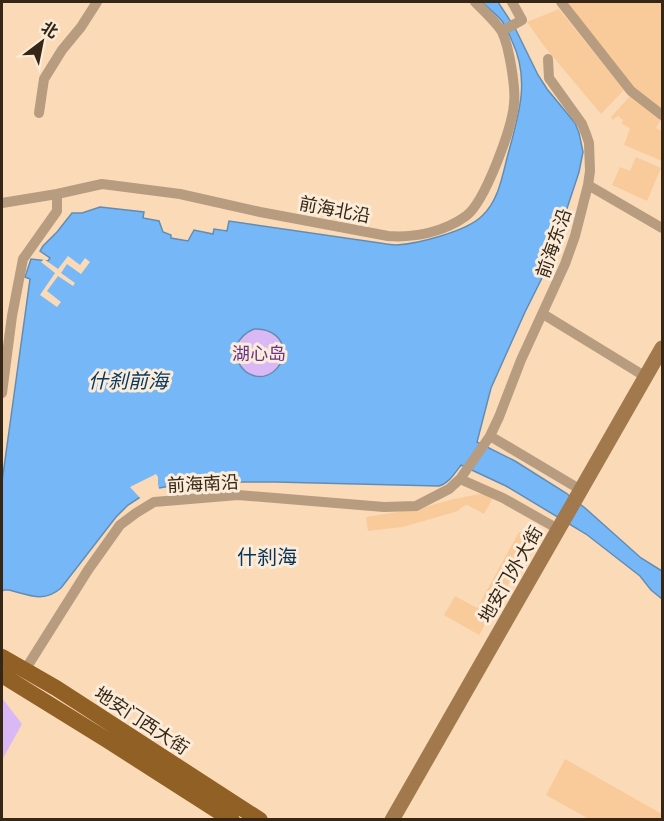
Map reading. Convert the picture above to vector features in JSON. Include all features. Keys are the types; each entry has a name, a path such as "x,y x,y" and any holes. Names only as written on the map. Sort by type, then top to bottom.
{"main road":[{"name":"地安门外大街","path":"392,819 663,348"},
{"name":"地安门西大街","path":"2,657 56,688 260,819"},
{"name":"地安门西大街","path":"2,675 232,819"}],"street":[{"path":"39,113 44,79 97,2"},
{"path":"475,2 503,31 520,20 512,2"},
{"path":"561,2 631,91 663,115"},
{"name":"前海北沿","path":"2,203 102,184 180,194 260,212 388,236 418,235 450,225 475,208 485,191 511,122 514,102 511,63 503,31"},
{"name":"前海东沿","path":"460,479 490,436 508,396 521,360 565,264 588,185 589,143 582,124 549,78 548,59"},
{"path":"588,185 663,228"},
{"path":"2,393 12,316 23,259 57,211 57,194"},
{"path":"543,314 646,376"},
{"path":"490,436 581,490"},
{"path":"460,479 503,498 558,529"},
{"name":"前海南沿","path":"25,670 88,570 120,525 154,502 237,495 384,507 416,506 449,489 460,479"}],"shaded area":[{"path":"568,2 662,2 662,115 631,91"},
{"path":"559,9 624,90 601,114 527,22"},
{"path":"629,97 661,120 656,128 662,131 662,161 624,145 630,128 622,124 623,120 618,116 613,120 611,117"},
{"path":"636,157 661,168 647,201 612,185 620,167 630,171"},
{"path":"484,493 493,498 484,514 467,505 458,511 403,527 368,531 366,517 421,508"},
{"path":"519,532 534,540 479,635 444,615 455,596 477,608"},
{"path":"565,759 662,814 662,819 589,819 546,795"}],"green space":[{"name":"湖心岛","path":"259,328 276,335 283,352 276,369 259,376 242,369 235,352 242,335"},
{"path":"2,698 22,724 2,760"}],"water":[{"name":"什刹前海","path":"482,2 498,2 515,28 538,75 575,123 583,152 579,172 548,266 491,388 477,442 515,461 566,493 641,558 662,571 662,599 640,576 586,534 506,486 461,465 449,480 439,486 213,482 159,488 128,505 116,517 55,593 42,597 9,590 2,591 2,482 30,279 25,277 31,259 48,261 50,258 40,251 72,213 82,213 100,207 144,212 143,218 159,221 163,232 171,235 171,238 188,241 194,230 213,234 214,229 227,231 229,221 396,245 442,236 475,222 487,210 499,189 518,114 522,85 518,56 509,33 502,21","holes":["254,329 271,332 279,339 283,350 282,359 273,372 263,376 253,376 239,364 236,355 237,345 243,336"]}],"pier":[{"path":"68,256 80,265 85,258 90,262 81,274 67,264 61,273 75,283 73,286 58,276 47,291 61,302 57,307 40,295 55,273 41,262 44,259 58,269"},
{"path":"156,474 160,491 141,499 130,487"}],"district":[{"name":"什刹海","path":"267,556"}]}
